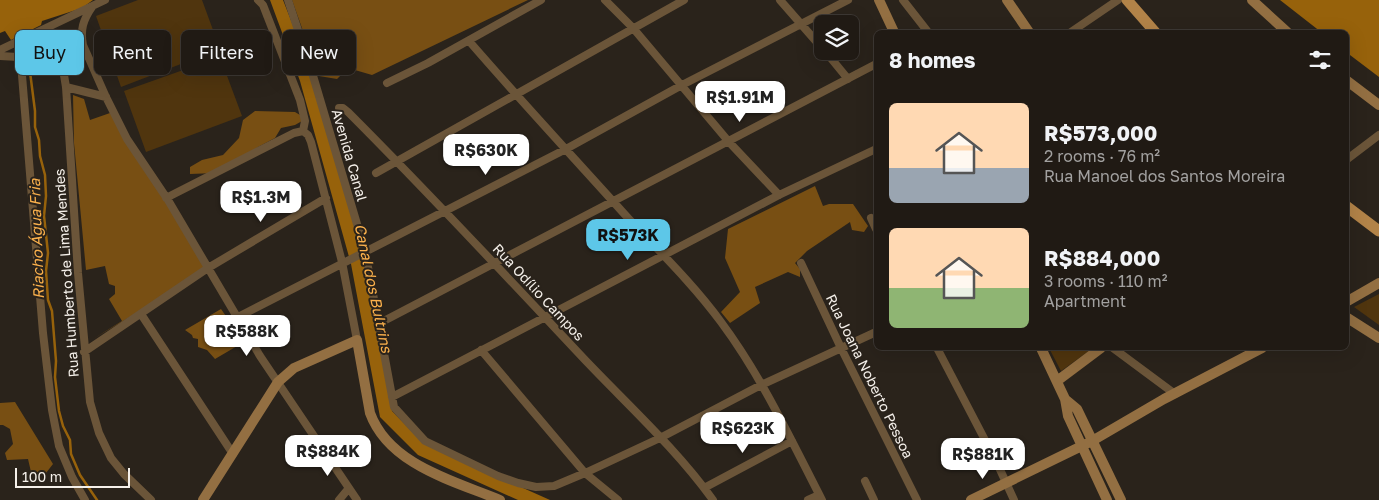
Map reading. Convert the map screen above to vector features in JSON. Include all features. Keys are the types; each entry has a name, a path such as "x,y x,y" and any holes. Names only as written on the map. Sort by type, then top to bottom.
{"main road":[{"path":"1128,0 1153,30"},
{"path":"1349,208 1379,231"}],"street":[{"path":"0,50 105,0"},
{"path":"258,0 263,5 300,100 305,121 302,131"},
{"name":"Avenida Canal","path":"288,0 314,78 364,252 396,411 426,441 528,486 550,487 585,473"},
{"path":"387,83 469,41 541,0"},
{"path":"606,0 633,28 729,142 779,195"},
{"path":"376,173 684,0"},
{"path":"780,0 814,39"},
{"path":"236,318 566,149 682,86 848,0"},
{"path":"879,0 893,30"},
{"path":"903,0 926,30"},
{"path":"1007,0 1028,30"},
{"path":"1074,30 1118,0"},
{"path":"1252,0 1285,30"},
{"path":"82,30 82,24 92,7"},
{"path":"469,41 721,321 761,385 820,497 808,500"},
{"path":"84,44 89,61 127,139 166,198 236,318 357,500"},
{"path":"0,56 18,57 21,63 52,410 60,446 72,477 85,500"},
{"path":"832,60 848,79"},
{"path":"378,324 874,65"},
{"name":"Rua Humberto de Lima Mendes","path":"64,75 84,352 90,402 102,441 118,468 151,500"},
{"path":"1349,82 1379,106"},
{"path":"66,88 106,97"},
{"name":"Rua Odílio Campos","path":"339,108 343,108 348,112 496,263 660,438 704,488 711,499"},
{"path":"166,198 294,133 302,131 308,135 346,260 357,340 370,413 374,423 387,440 404,456 421,467 500,500"},
{"path":"1349,158 1379,135"},
{"path":"392,397 779,195 874,150"},
{"path":"84,352 208,268 326,198"},
{"path":"871,218 874,225"},
{"name":"Rua Joana Noberto Pessoa","path":"801,263 917,500"},
{"path":"1349,300 1379,283"},
{"path":"141,314 233,454"},
{"path":"1349,319 1379,338"},
{"path":"585,473 660,438 761,385 874,333"},
{"path":"203,500 278,382 294,368 357,340"},
{"path":"481,350 585,473 618,500"},
{"path":"938,350 1014,500"},
{"path":"1042,350 1065,399 1068,416 1108,500"},
{"path":"1057,381 1098,350"},
{"path":"1116,350 1175,394"},
{"path":"971,500 1092,441 1252,350"},
{"path":"1065,399 1077,409 1120,500"},
{"path":"704,488 792,441"},
{"path":"865,481 874,500"},
{"path":"339,500 349,488"}],"shaded area":[{"path":"0,0 93,0 82,8 42,21 41,25 31,30 15,30 15,38 11,40 5,31 0,33"},
{"path":"138,0 202,0 213,30 181,30 181,64 171,68 171,30 101,30 96,16"},
{"name":"Canal dos Bultrins","path":"270,0 283,0 295,30 282,30 282,32"},
{"path":"292,0 528,0 372,75 356,70 356,30 303,30"},
{"path":"1280,0 1379,0 1379,77 1349,54 1349,30 1318,30"},
{"path":"181,71 181,75 227,75 242,116 146,152 124,91"},
{"path":"117,75 152,75 121,87"},
{"name":"Canal dos Bultrins","path":"298,75 311,75 364,258 392,411 424,444 550,500 518,500 418,455 380,417 351,264"},
{"path":"319,75 341,75 337,79"},
{"path":"73,95 84,99 90,120 110,113 208,268 93,339 122,321 109,299 115,294 115,286 109,284 105,266 86,270 74,143"},
{"path":"255,111 295,112 300,115 302,121 295,125 281,128 275,138 215,173 190,174 190,167 202,160 223,155 239,138 243,120"},
{"path":"815,186 823,206 829,204 853,204 868,226 864,232 852,230 850,222 807,251 795,263 800,269 800,277 788,272 755,287 760,303 730,323 721,312 740,292 725,258 728,229"},
{"path":"1379,294 1379,325 1354,307"},
{"path":"221,309 244,342 215,359 207,350 198,347 198,339 193,338 185,330"},
{"path":"1050,350 1090,350 1061,371"},
{"path":"15,402 53,464 46,473 31,472 28,459 7,460 5,453 13,444 10,429 0,425 0,403"}],"waterway":[{"name":"Riacho Água Fria","path":"30,75 35,127 45,175 46,196 44,216 48,253 46,271 48,300 52,311 56,361 55,377 59,411 63,426 70,440 71,454 80,475 97,500"}]}
